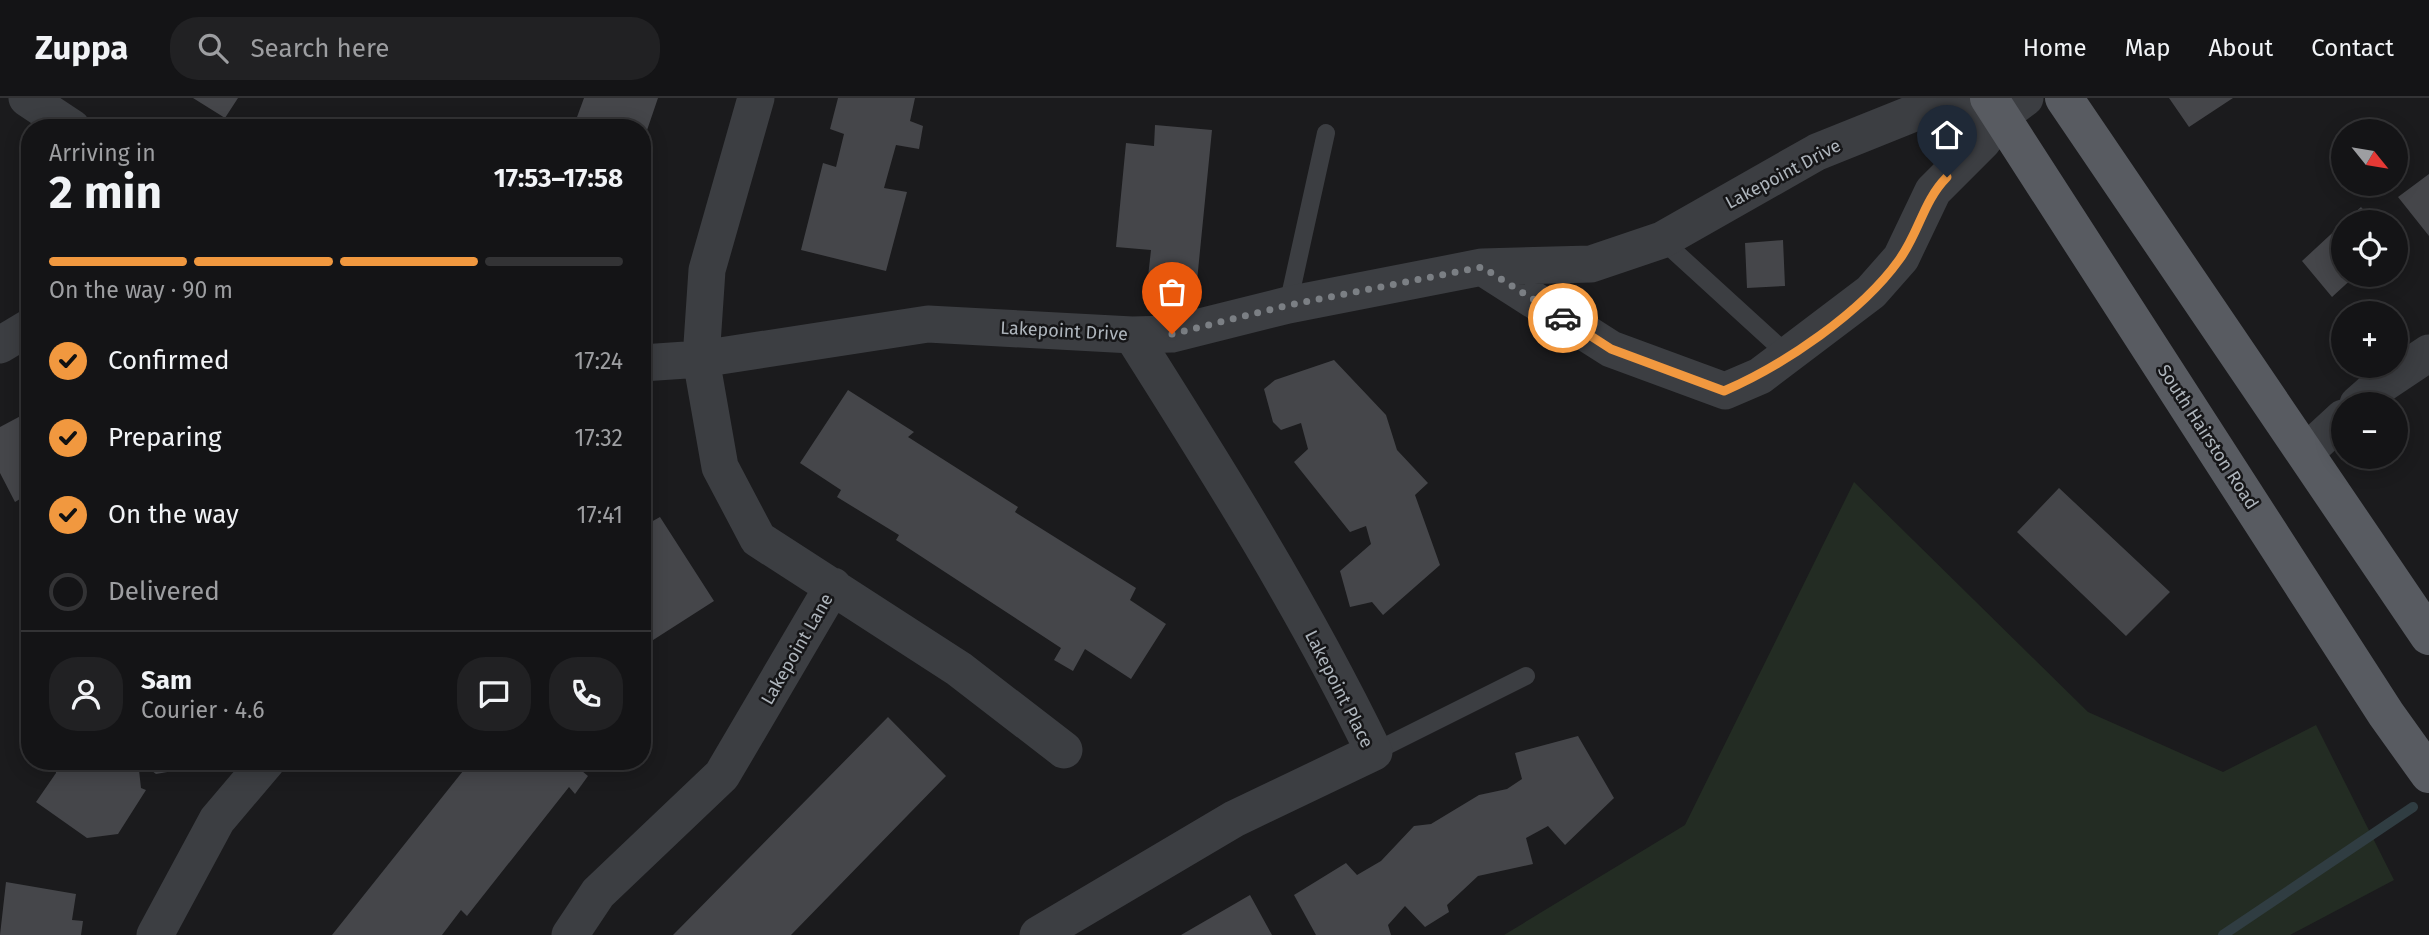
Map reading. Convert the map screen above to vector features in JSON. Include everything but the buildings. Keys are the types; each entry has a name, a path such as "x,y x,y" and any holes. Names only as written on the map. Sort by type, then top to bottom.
{"main road":[{"path":"2064,98 2429,636"},
{"name":"South Hairston Road","path":"2005,104 2386,714 2429,774"}],"street":[{"path":"27,98 58,119"},
{"name":"Lakepoint Lane","path":"570,935 598,893 722,775 834,586 758,539 720,467 701,359 707,270 756,98"},
{"name":"Lakepoint Drive","path":"651,362 701,359 928,324 1132,335 1172,334 1289,305 1482,267 1591,264 1662,240 1817,152 1919,111 1963,100 2005,104"},
{"path":"1482,267 1611,349 1724,391 1760,376 1841,317 1886,275 1900,258 1933,191 1982,142 2005,104"},
{"path":"0,345 21,332"},
{"name":"Lakepoint Place","path":"1038,935 1234,819 1374,752 1342,685 1231,492 1132,335"},
{"path":"2372,392 2429,353"},
{"path":"2305,453 2331,429"},
{"path":"834,586 958,669 1064,750"},
{"path":"155,935 217,820 259,770"}],"lane":[{"path":"1289,305 1326,133"},
{"path":"1662,240 1788,355"},
{"path":"1374,752 1526,676"}],"shaded area":[{"path":"1854,482 2088,712 2223,772 2316,725 2394,880 2290,935 1504,935 1685,825"}],"waterway":[{"path":"2223,935 2413,807"}],"way so far":[{"path":"1172,334 1289,305 1482,267 1563,318"}],"route":[{"path":"1563,318 1611,349 1724,391 1760,376 1871,292 1900,258 1933,191 1947,177"}]}
